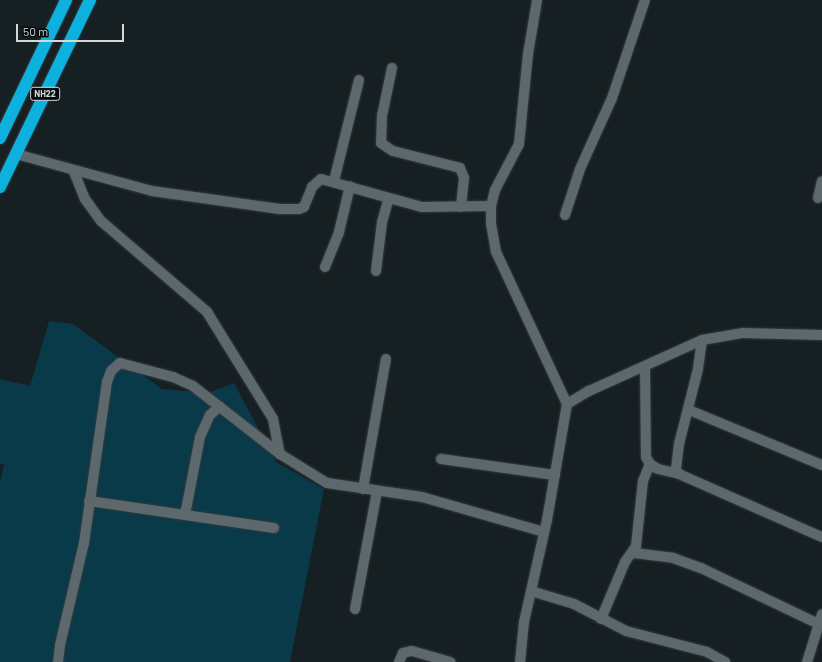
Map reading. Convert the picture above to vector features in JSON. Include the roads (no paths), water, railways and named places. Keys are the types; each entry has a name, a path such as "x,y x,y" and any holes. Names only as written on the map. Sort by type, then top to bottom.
{"highway":[{"name":"NH22","path":"0,138 66,0"},
{"name":"NH22","path":"0,187 90,0"}],"street":[{"path":"520,662 524,622 544,532 567,404 496,252 491,223 491,206 499,178 519,144 528,54 537,0"},
{"path":"565,215 580,169 612,98 644,0"},
{"path":"392,68 382,116 381,143 393,151 460,168 464,178 461,207"},
{"path":"334,181 359,80"},
{"path":"16,154 74,172 152,191 280,209 299,209 304,207 315,182 321,179 334,181 422,207 491,206"},
{"path":"74,172 85,199 101,221 195,300 214,321 273,419 280,454"},
{"path":"818,198 822,181"},
{"path":"325,267 339,232 350,186"},
{"path":"376,272 382,222 388,198"},
{"path":"567,404 589,391 702,340 743,333 822,335"},
{"path":"679,474 676,465 679,444 689,410 702,340"},
{"path":"363,489 386,359"},
{"path":"58,662 60,645 84,543 107,382 116,364 125,363 173,377 193,386 280,454 327,483 422,496 544,532"},
{"path":"601,619 625,562 634,553 643,481 650,464 644,447 645,366"},
{"path":"185,515 200,437 208,419 220,406"},
{"path":"689,410 822,466"},
{"path":"441,459 555,475"},
{"path":"650,464 679,474 822,537"},
{"path":"355,609 377,490"},
{"path":"89,501 274,528"},
{"path":"634,553 674,558 820,618 807,662"},
{"path":"531,590 574,604 601,619 643,637 707,652 725,662"},
{"path":"399,662 403,653 412,651 450,662"}]}
